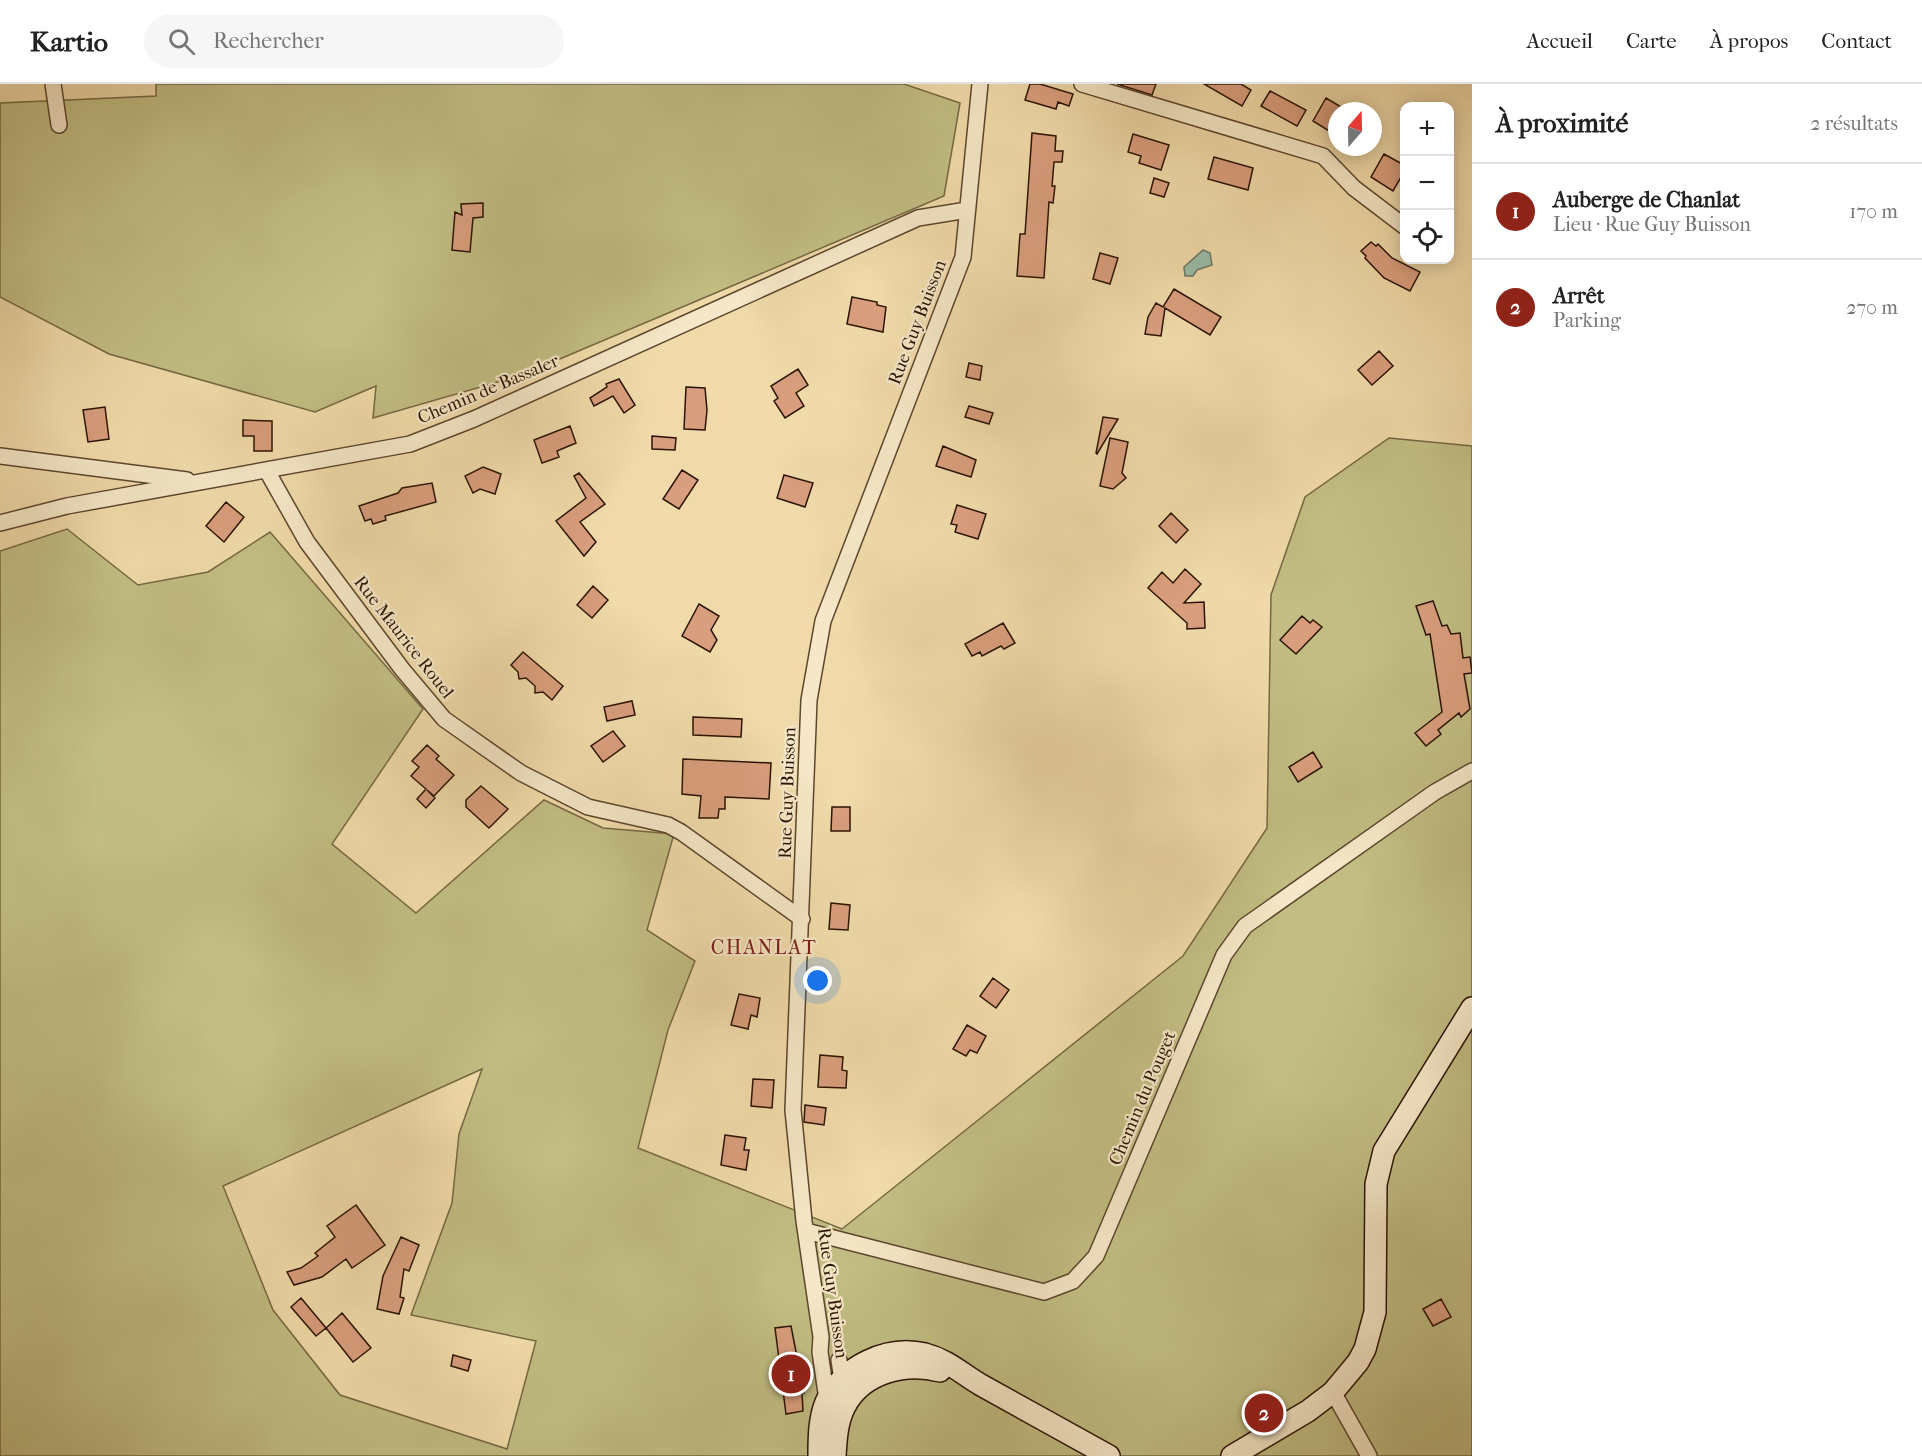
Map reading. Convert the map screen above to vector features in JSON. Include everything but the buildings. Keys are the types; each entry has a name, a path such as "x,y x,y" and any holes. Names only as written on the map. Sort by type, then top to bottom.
{"main road":[{"path":"1232,1456 1308,1411 1333,1392 1358,1362 1371,1330 1375,1312 1376,1184 1384,1151 1472,1008"},
{"path":"819,1456 819,1433 840,1381 853,1369 869,1360 890,1353 911,1352 949,1364 1109,1456"},
{"path":"840,1381 878,1376 912,1367 936,1370 975,1381"},
{"path":"835,1456 837,1433 846,1404 840,1381"}],"street":[{"path":"54,84 59,125"},
{"name":"Rue Guy Buisson","path":"840,1381 820,1352 821,1337 806,1231 793,1110 809,700 824,621 963,257 980,84"},
{"path":"1082,84 1323,156 1354,188 1400,223"},
{"name":"Chemin de Bassaler","path":"0,523 67,506 205,483 410,444 474,419 918,218 967,210"},
{"path":"0,456 205,483"},
{"name":"Rue Maurice Rouel","path":"267,471 307,542 402,669 444,719 521,773 588,807 668,825 681,832 802,919"},
{"name":"Chemin du Pouget","path":"806,1231 1044,1292 1072,1281 1096,1256 1224,955 1245,926 1435,792 1472,771"},
{"path":"828,1456 829,1430 840,1381"},
{"path":"1333,1392 1369,1456"}],"shaded area":[{"path":"156,84 904,84 960,103 944,196 522,375 373,418 376,386 315,412 109,354 0,297 0,103 156,96"},
{"path":"1203,250 1210,253 1212,265 1197,270 1193,276 1185,276 1184,267"},
{"path":"1389,438 1472,446 1472,1456 0,1456 0,551 67,529 138,585 208,572 270,532 423,709 332,844 416,913 544,800 603,828 674,834 647,930 695,961 668,1030 638,1148 842,1229 1183,956 1267,828 1271,595 1305,497","holes":["482,1069 459,1134 452,1203 411,1315 536,1341 507,1449 340,1395 273,1310 223,1186"]}],"place":[{"name":"Auberge de Chanlat","path":"791,1374"},
{"name":"Arrêt","path":"1264,1413"}],"district":[{"name":"CHANLAT","path":"764,947"}]}
